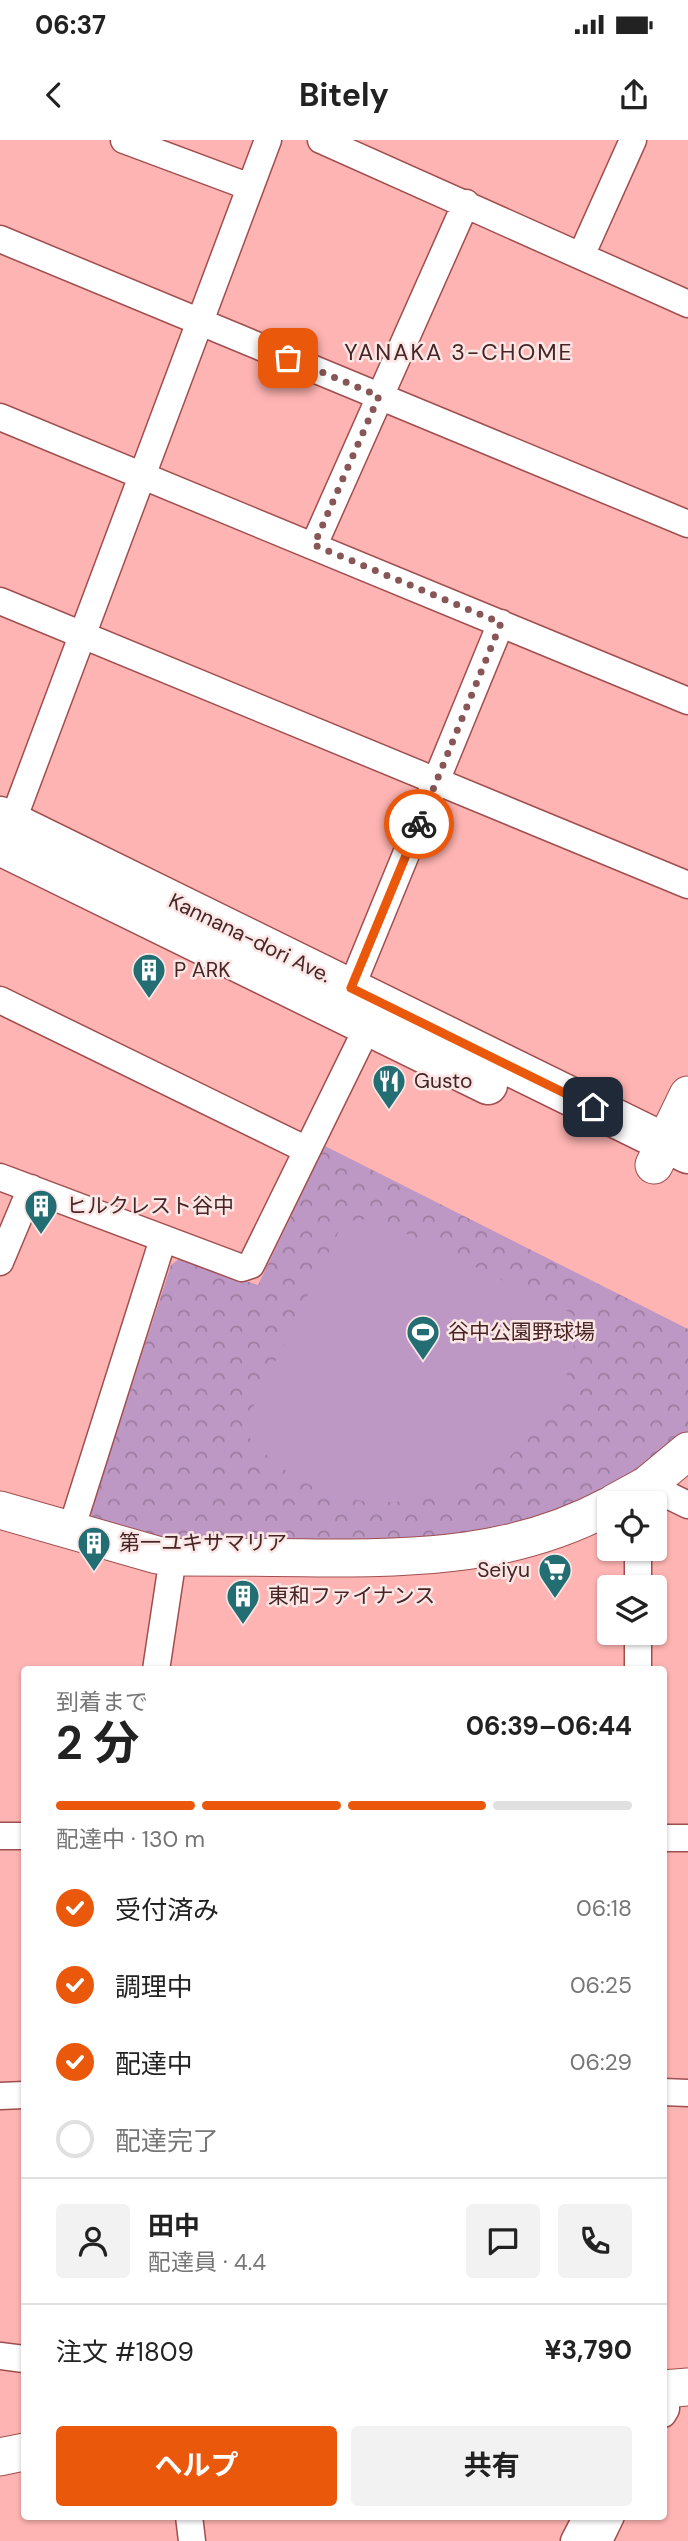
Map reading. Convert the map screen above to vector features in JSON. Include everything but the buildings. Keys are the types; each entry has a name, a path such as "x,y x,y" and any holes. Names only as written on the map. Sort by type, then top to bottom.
{"main road":[{"name":"Kannana-dori Ave.","path":"3,837 351,988 669,1154 688,1182"},
{"name":"Kannana-dori Ave.","path":"3,837 368,1026 669,1154"}],"street":[{"path":"124,140 250,187"},
{"path":"3,837 83,635 268,140"},
{"path":"321,140 688,304"},
{"path":"581,256 634,140"},
{"path":"314,545 466,203"},
{"path":"0,239 688,524"},
{"path":"0,417 687,698"},
{"path":"0,601 688,885"},
{"path":"351,988 501,623"},
{"path":"0,1000 307,1150"},
{"path":"0,1177 242,1268 251,1265 368,1026"},
{"path":"669,1154 688,1096"},
{"path":"0,1262 32,1188"},
{"path":"72,1530 163,1239"},
{"path":"638,1491 688,1451"},
{"path":"667,1503 688,1505"},
{"path":"0,1510 157,1555 173,1557 387,1558 437,1556 487,1549 562,1527 597,1512"},
{"path":"157,1666 173,1557"},
{"path":"638,1645 638,1666"},
{"path":"0,1836 21,1836"},
{"path":"667,1838 688,1838"},
{"path":"667,2092 688,2092"},
{"path":"0,2096 21,2095"},
{"path":"0,2356 21,2359"},
{"path":"190,2520 192,2541"},
{"path":"574,2541 585,2520"},
{"path":"599,2541 609,2520"}],"green space":[{"path":"325,1146 688,1329 688,1435 645,1468 551,1515 421,1543 166,1542 94,1521 90,1513 171,1265 179,1259 258,1285"},
{"name":"谷中公園野球場","path":"367,1219 382,1222 573,1314 574,1348 565,1380 536,1430 511,1455 482,1475 450,1490 416,1499 381,1502 346,1498 312,1486 274,1462 242,1430 339,1231 350,1221"}],"way so far":[{"path":"288,358 379,396 314,545 501,623 419,824"}],"place":[{"name":"P ARK","path":"149,1000"},
{"name":"Gusto","path":"389,1111"},
{"name":"ヒルクレスト谷中","path":"41,1236"},
{"name":"谷中公園野球場","path":"423,1362"},
{"name":"第一ユキサマリア","path":"94,1573"},
{"name":"Seiyu","path":"555,1600"},
{"name":"東和ファイナンス","path":"243,1626"}],"district":[{"name":"YANAKA 3-CHOME","path":"459,352"}],"route":[{"path":"419,824 351,988 593,1107"}]}
